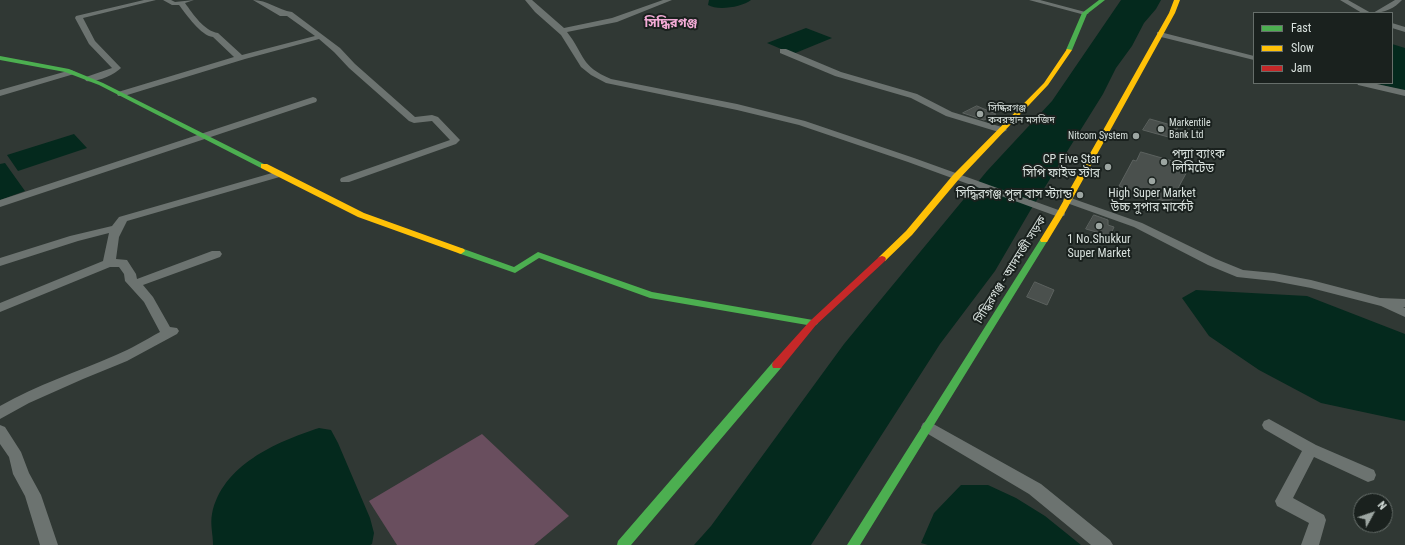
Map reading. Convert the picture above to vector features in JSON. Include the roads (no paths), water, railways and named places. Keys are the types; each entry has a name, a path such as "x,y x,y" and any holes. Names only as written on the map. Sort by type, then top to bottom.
{"street":[{"path":"90,79 111,72 117,68 92,42 79,18 153,0"},
{"path":"166,0 174,4 191,0"},
{"path":"256,0 282,14 289,14 303,23 337,50 352,66 412,119 435,119 455,140 345,180"},
{"path":"528,0 541,16 562,31 570,40 582,63 590,72 609,81 737,107 802,123 911,160 1060,214"},
{"path":"562,31 614,20 670,0"},
{"path":"1032,0 1085,13"},
{"path":"623,545 813,323 909,233 956,177 1046,84 1071,47 1085,13 1102,0"},
{"name":"সিদ্ধিরগঞ্জ - আদমজী সড়ক","path":"853,545 1060,214 1160,34 1177,0"},
{"path":"1343,0 1366,12"},
{"path":"1378,12 1399,0"},
{"path":"182,3 193,19 211,35 215,35 238,56 242,57"},
{"path":"1393,25 1405,30"},
{"path":"1160,34 1253,58"},
{"path":"122,94 242,57 319,36"},
{"path":"783,51 838,74 866,80 914,96 949,114 1002,130"},
{"path":"0,58 71,72 90,79 361,215 515,270 538,255 650,295 813,323"},
{"path":"0,93 71,72"},
{"path":"1365,84 1405,93"},
{"path":"0,204 313,100"},
{"path":"108,263 116,228 123,219 279,174"},
{"path":"1068,200 1138,225 1212,262 1241,274 1274,277 1311,284 1380,302 1405,313"},
{"path":"0,262 74,238 116,228"},
{"path":"135,284 216,254"},
{"path":"0,308 108,263 122,263 130,274 131,281 149,300 166,330 171,332 122,358 78,375 24,399 0,413"},
{"path":"1380,302 1405,303"},
{"path":"1270,425 1311,449 1368,475"},
{"path":"928,427 1035,489 1104,545"},
{"path":"0,431 16,456 21,474 32,494 49,545"},
{"path":"1310,545 1318,520 1283,501 1311,449"}],"place":[{"name":"সিদ্ধিরগঞ্জ কবরস্থান মসজিদ","path":"980,114"},
{"name":"Markentile Bank Ltd","path":"1161,129"},
{"name":"Nitcom System","path":"1136,136"},
{"name":"পদ্মা ব্যাংক লিমিটেড","path":"1164,162"},
{"name":"CP Five Star সিপি ফাইভ স্টার","path":"1108,167"},
{"name":"High Super Market উচ্চ সুপার মার্কেট","path":"1152,181"},
{"name":"সিদ্ধিরগঞ্জ পুল বাস স্ট্যান্ড","path":"1080,195"},
{"name":"1 No.Shukkur Super Market","path":"1099,226"}],"district":[{"name":"সিদ্ধিরগঞ্জ","path":"671,24"}]}
